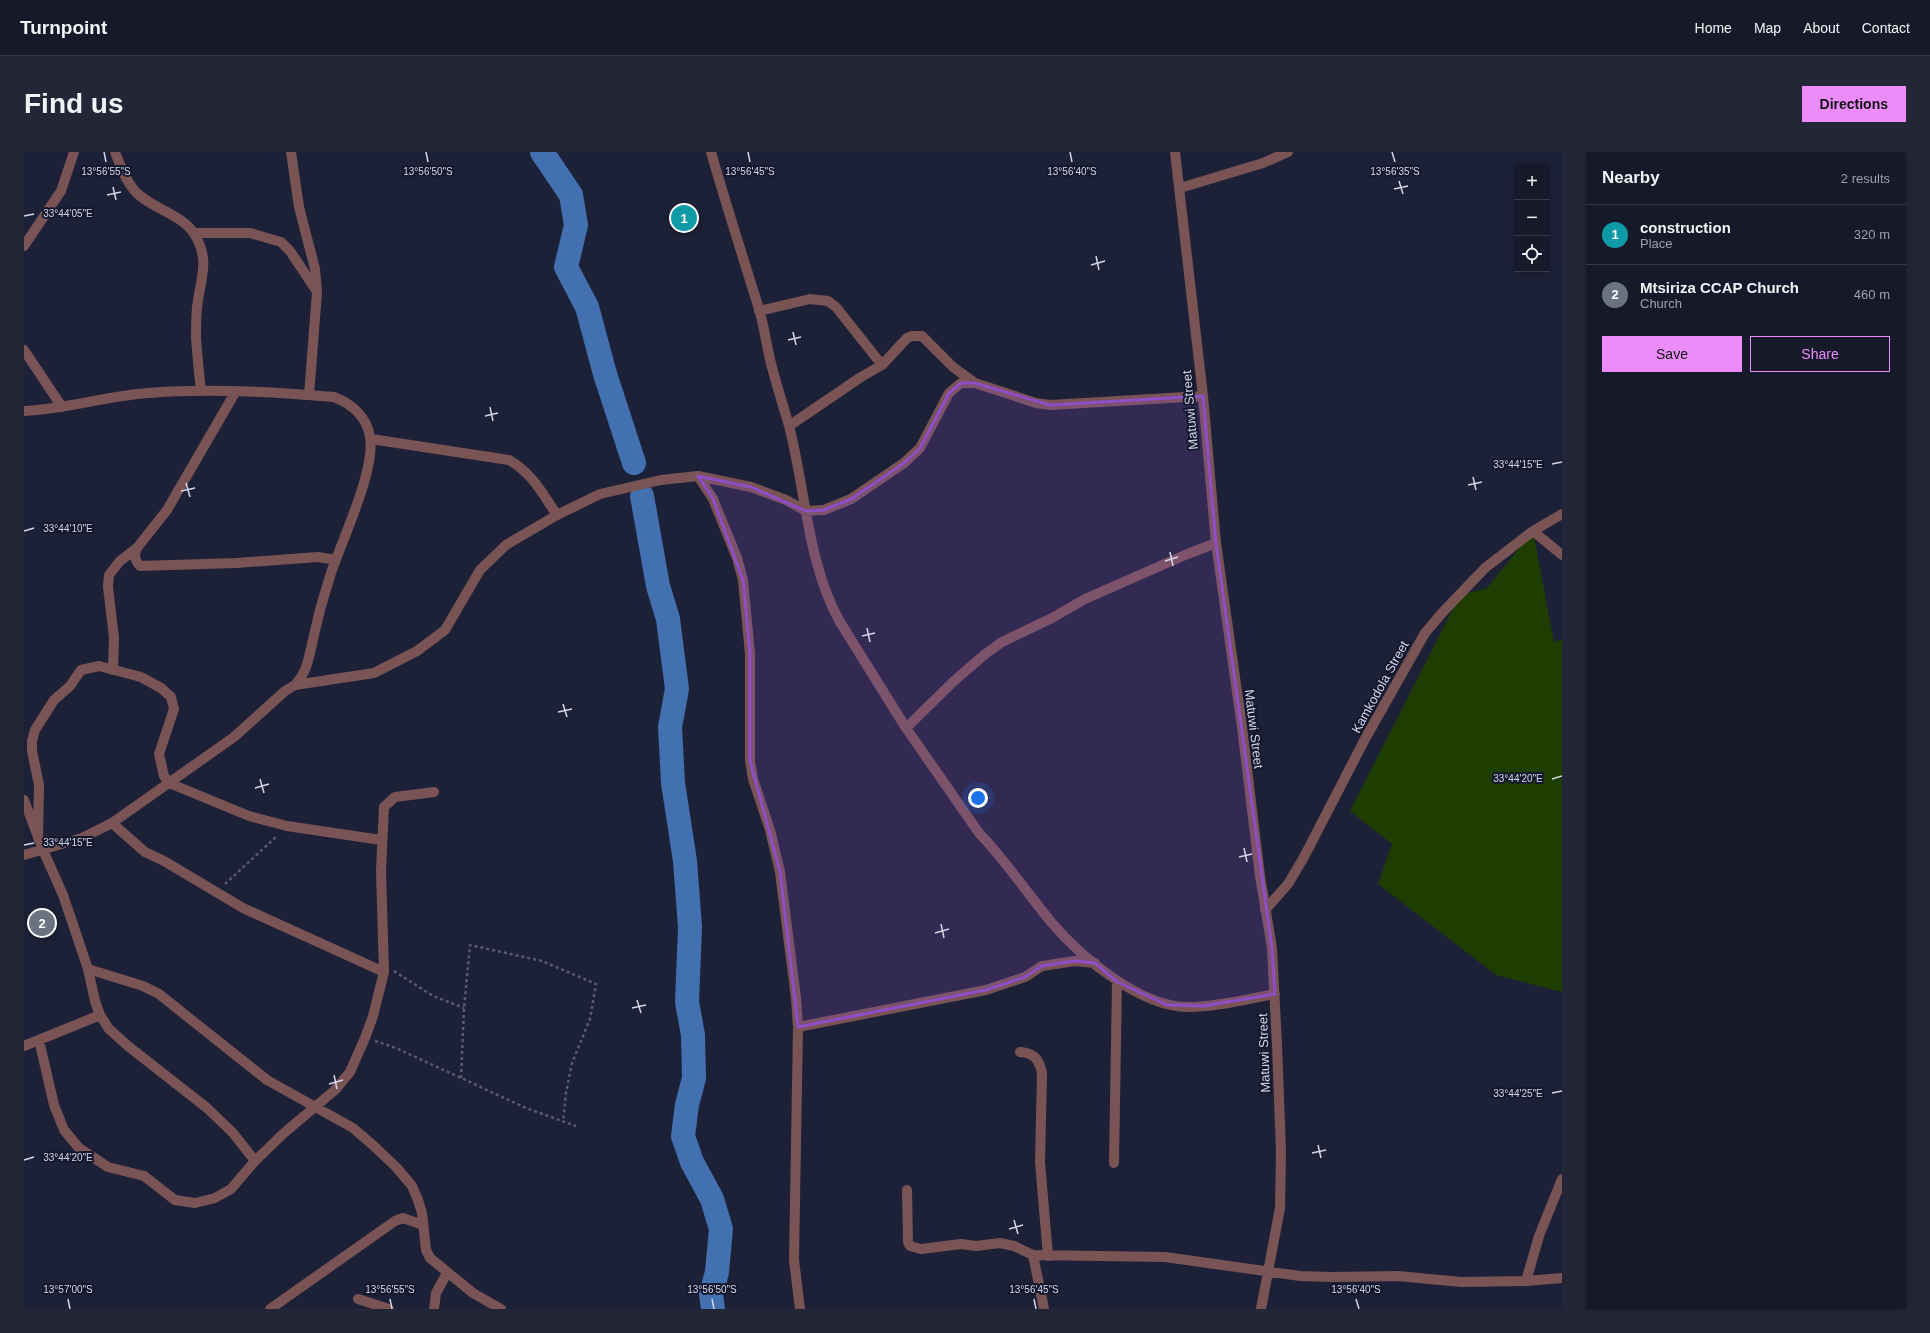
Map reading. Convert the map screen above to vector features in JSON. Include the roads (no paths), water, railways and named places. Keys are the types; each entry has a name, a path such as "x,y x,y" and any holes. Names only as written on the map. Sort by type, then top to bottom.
{"street":[{"path":"24,246 61,191 74,152"},
{"path":"115,152 121,169 134,191 179,220 194,233 203,249 204,270 197,301 196,336 201,391"},
{"path":"291,152 299,207 315,269 317,292 309,395"},
{"path":"711,152 759,311 772,370 789,426 800,470 806,511 819,571 830,605 906,728 979,833 993,848 1052,924 1118,982 1153,1000 1167,1005 1187,1007 1218,1005 1275,994"},
{"name":"Matuwi Street","path":"1175,152 1203,396 1216,543 1265,910 1272,948 1281,1151 1280,1208 1261,1309"},
{"path":"1180,188 1263,163 1288,152"},
{"path":"194,233 250,233 281,242 290,251 317,292"},
{"path":"759,311 810,299 819,298 828,301 836,307 882,365"},
{"path":"789,426 861,377 882,365 907,338 918,335 922,336 953,367 975,383"},
{"path":"24,350 62,407"},
{"path":"24,855 82,838 112,823 234,737 285,691 295,685 374,673 416,651 445,630 454,618 480,570 506,545 557,515 600,494 661,480 698,476 751,487 786,500 806,511 824,510 838,506 851,499 904,463 920,448 949,393 954,387 969,382 1036,403 1050,405 1203,396"},
{"path":"236,391 177,495 137,548 134,555 136,562 140,566 236,563 318,557 336,560"},
{"path":"24,411 62,407 102,399 148,393 236,391 334,397 344,401 358,412 367,424 371,438 370,456 362,489 336,560 317,621 306,667 295,685"},
{"path":"371,438 509,460 522,468 533,480 557,515"},
{"path":"698,476 713,499 737,558 743,580 750,654 750,761 752,779 770,830 780,872 796,998 798,1027 794,1260 800,1309"},
{"name":"Kamkodola Street","path":"1265,910 1288,884 1300,864 1365,739 1425,633 1484,568 1534,531 1562,514"},
{"path":"1534,531 1562,556"},
{"path":"906,728 954,681 984,655 1002,642 1052,618 1085,599 1184,555 1216,543"},
{"path":"113,670 114,638 108,587 109,575 120,561 137,548"},
{"path":"38,838 39,785 32,751 35,730 54,700 70,686 81,670 100,666 141,677 161,688 171,697 174,710 159,754 164,776 169,783 249,816 287,826 381,840"},
{"path":"38,1040 54,1105 64,1130 80,1148 108,1167 144,1176 176,1200 195,1203 215,1198 231,1190 254,1161 284,1133 335,1090 350,1072 373,1016 384,972 381,918 381,840 384,807 395,797 434,792"},
{"path":"24,800 38,838 63,895 88,969 100,1015 109,1029 128,1046 207,1108 233,1133 254,1161"},
{"path":"112,823 145,852 164,861 243,908 384,972"},
{"path":"798,1027 986,990 1025,976 1042,966 1075,961 1095,963"},
{"path":"88,969 143,986 159,994 268,1080 353,1128 397,1168 412,1186 418,1200 426,1250 430,1258 446,1273 473,1293 501,1309"},
{"path":"1114,1163 1118,982"},
{"path":"24,1046 100,1015"},
{"path":"1020,1052 1035,1056 1040,1063 1042,1073 1040,1162 1048,1256"},
{"path":"1526,1281 1539,1236 1562,1179"},
{"path":"907,1190 908,1242 910,1246 921,1249 961,1244 976,1246 1000,1243 1014,1246 1034,1255 1165,1257 1269,1272 1331,1277 1398,1276 1461,1282 1526,1281 1562,1278"},
{"path":"270,1309 395,1221 403,1218 423,1225"},
{"path":"1034,1255 1044,1309"},
{"path":"434,1309 436,1293 446,1273"},
{"path":"358,1299 389,1309"}],"waterway":[{"path":"542,152 571,195 576,225 566,267 587,307 605,374 634,463"},
{"path":"642,496 658,586 668,619 677,689 670,727 673,783 685,861 690,927 687,1002 693,1035 694,1078 687,1105 683,1136 692,1162 712,1199 721,1229 717,1272 711,1294 713,1309"}],"place":[{"name":"construction","path":"684,218"},
{"name":"Mtsiriza CCAP Church","path":"42,923"}]}
